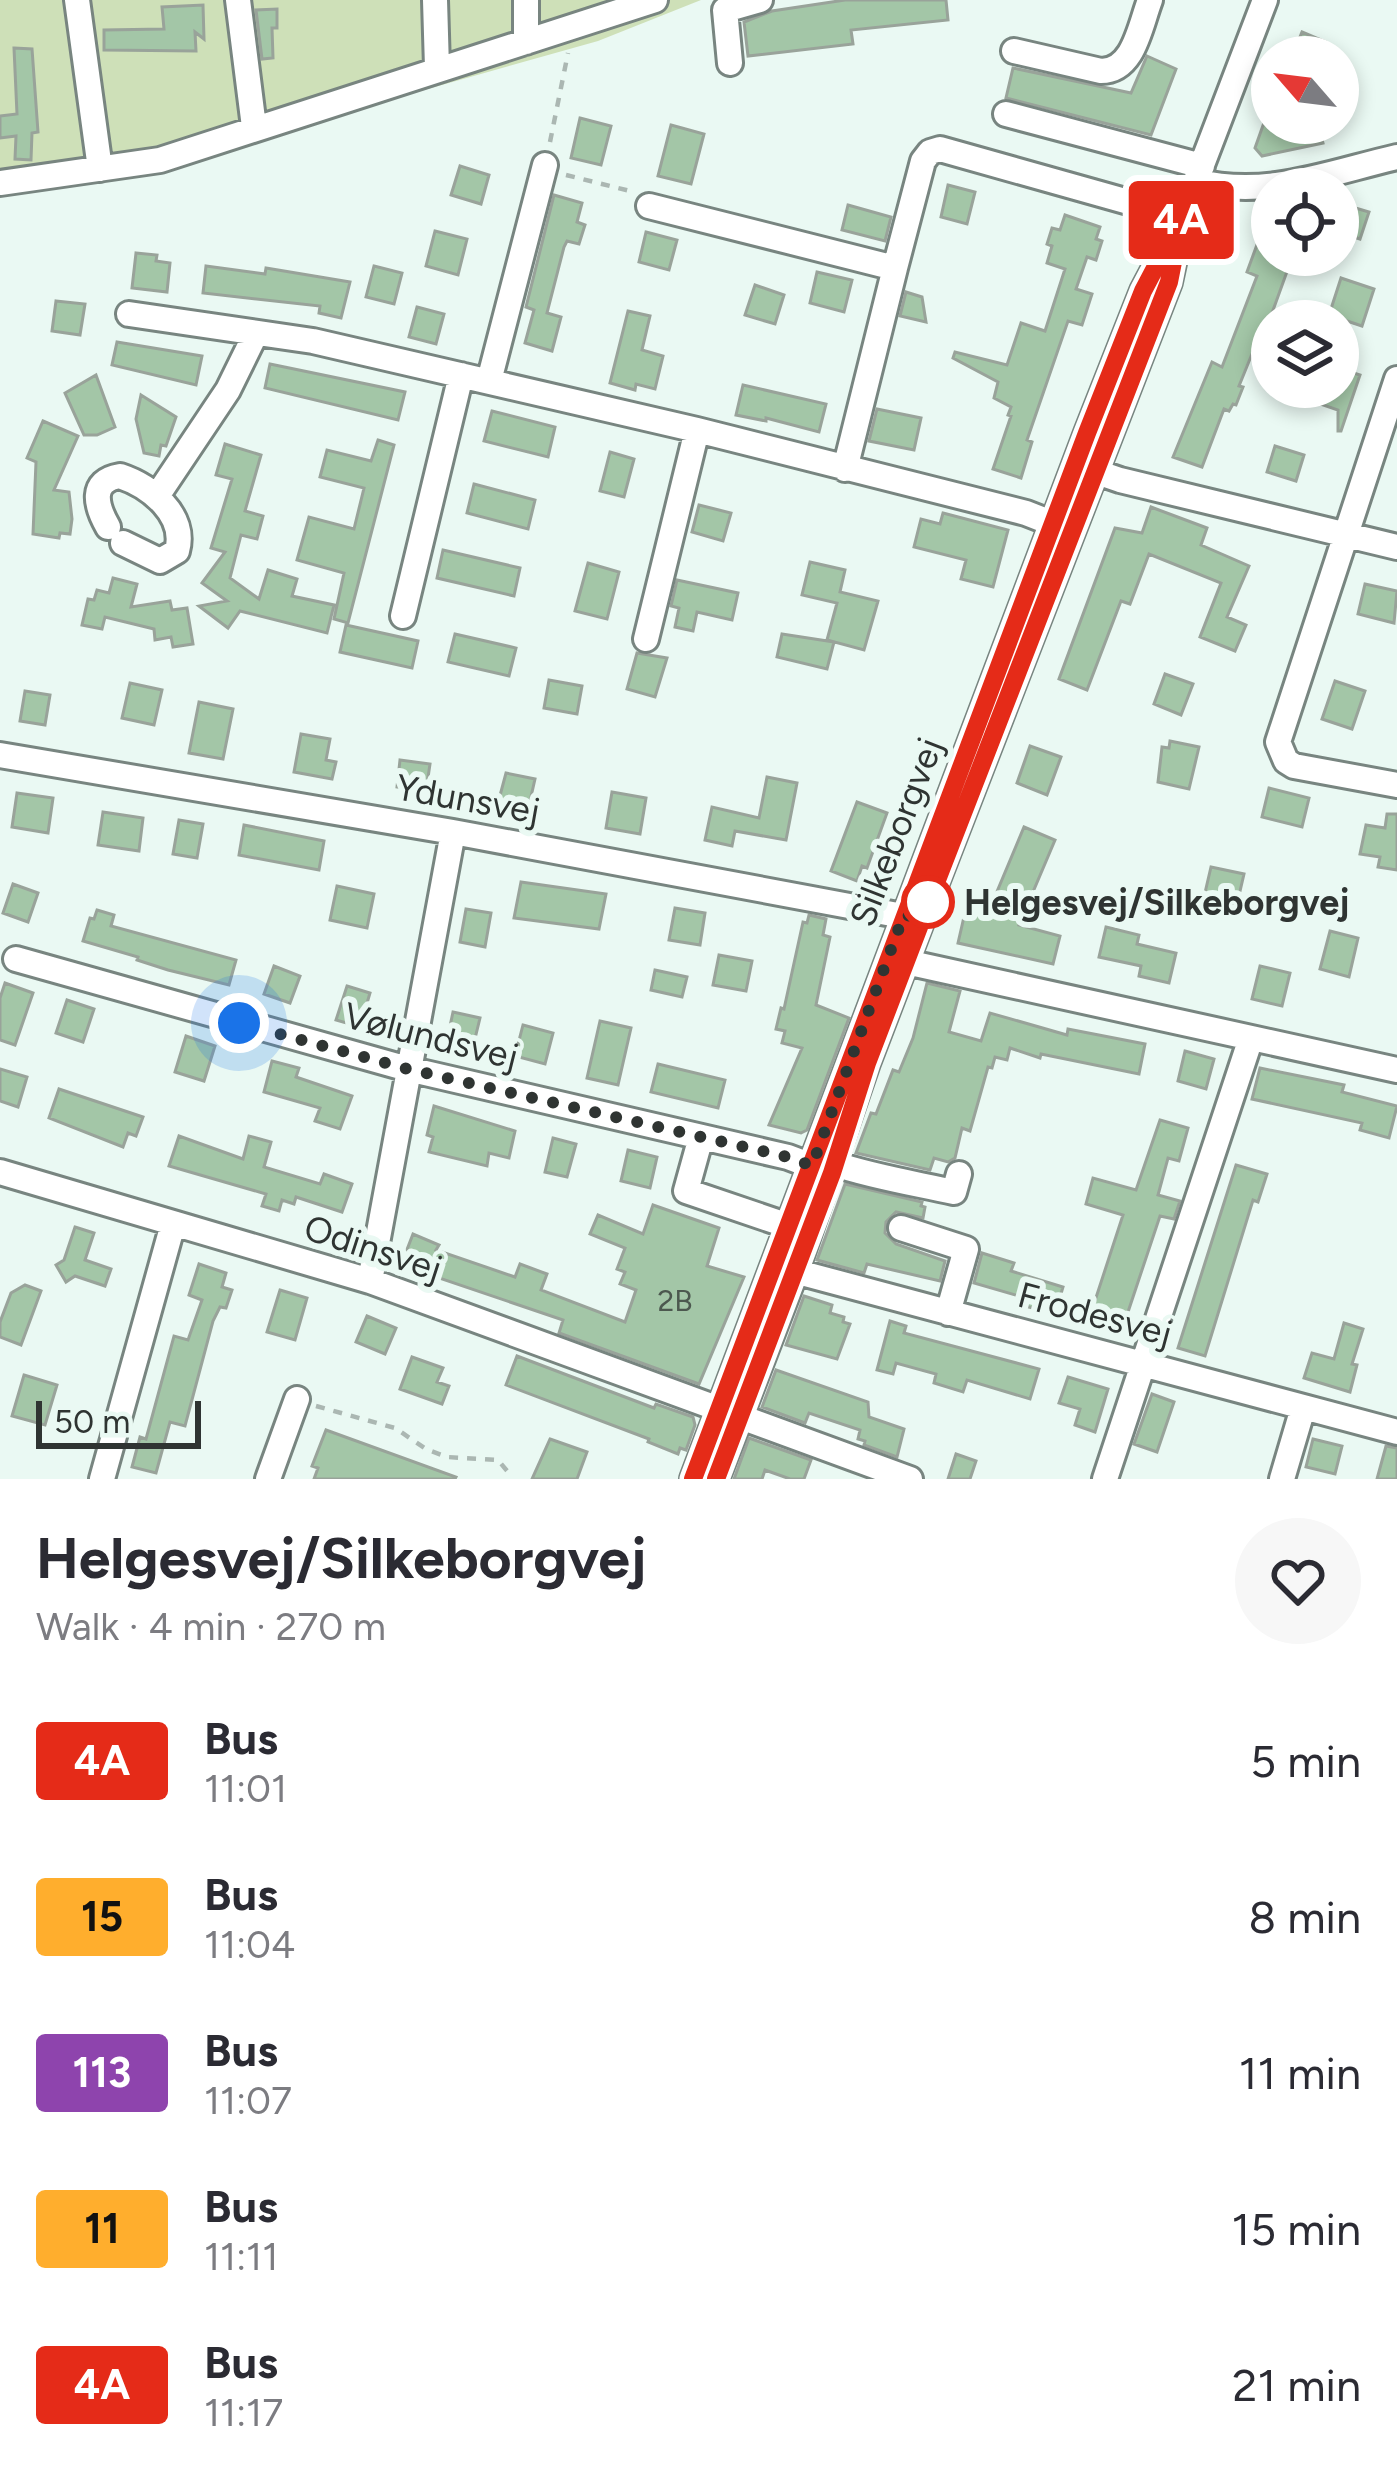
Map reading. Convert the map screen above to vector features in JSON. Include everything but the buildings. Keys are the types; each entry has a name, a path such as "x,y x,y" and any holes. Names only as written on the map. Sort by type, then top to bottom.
{"street":[{"path":"77,0 100,170"},
{"path":"238,0 254,127"},
{"path":"436,0 437,68"},
{"path":"526,0 526,43"},
{"path":"0,183 160,160 655,0"},
{"path":"730,63 725,10 760,0"},
{"path":"1014,51 1101,71 1116,70 1126,62 1150,0"},
{"name":"Silkeborgvej","path":"784,1269 789,1226 826,1168 913,917 1062,527 1169,282 1182,217 1264,0"},
{"path":"1006,114 1199,174 1224,188 1262,189 1397,157"},
{"path":"845,469 923,160 930,152 940,149 1182,217"},
{"path":"489,381 544,165"},
{"path":"650,206 896,268"},
{"path":"129,314 313,341 489,381 1027,513 1062,527"},
{"path":"157,496 217,408 256,333"},
{"path":"403,616 461,376"},
{"path":"1397,379 1279,732 1280,751 1294,766 1397,785"},
{"path":"646,639 697,430"},
{"path":"1085,468 1397,547"},
{"path":"110,478 129,479 157,496 178,531 177,551 160,561 115,535 96,502 101,484 110,478"},
{"name":"Ydunsvej","path":"0,755 913,917"},
{"path":"370,1281 453,832"},
{"name":"Silkeborgvej","path":"693,1479 728,1415 826,1168 906,962 913,917"},
{"name":"Vølundsvej","path":"16,959 408,1069 826,1168 954,1192 959,1174"},
{"path":"906,962 1397,1070"},
{"path":"1106,1479 1251,1038"},
{"path":"701,1137 686,1191 789,1226"},
{"name":"Odinsvej","path":"0,1172 370,1281 910,1479"},
{"path":"104,1478 173,1224"},
{"path":"901,1228 967,1249 948,1312"},
{"name":"Frodesvej","path":"784,1269 1397,1432"},
{"path":"268,1479 297,1399"},
{"path":"1282,1479 1303,1408"},
{"name":"Silkeborgvej","path":"716,1479 728,1415"}],"path":[{"path":"568,29 568,63 544,165 558,173 647,195 650,206"},
{"path":"297,1399 348,1418 395,1428 447,1457 498,1460 509,1479"}],"green space":[{"path":"0,0 701,0 598,41 158,165 0,190"}],"bus line":[{"name":"4A","path":"693,1479 1087,433 1143,291 1182,217 1169,282 867,1063 832,1173 716,1479"}],"place":[{"name":"Helgesvej/Silkeborgvej","path":"928,902"}],"route":[{"path":"239,1023 408,1069 812,1166 904,914 922,920 928,902"}]}
